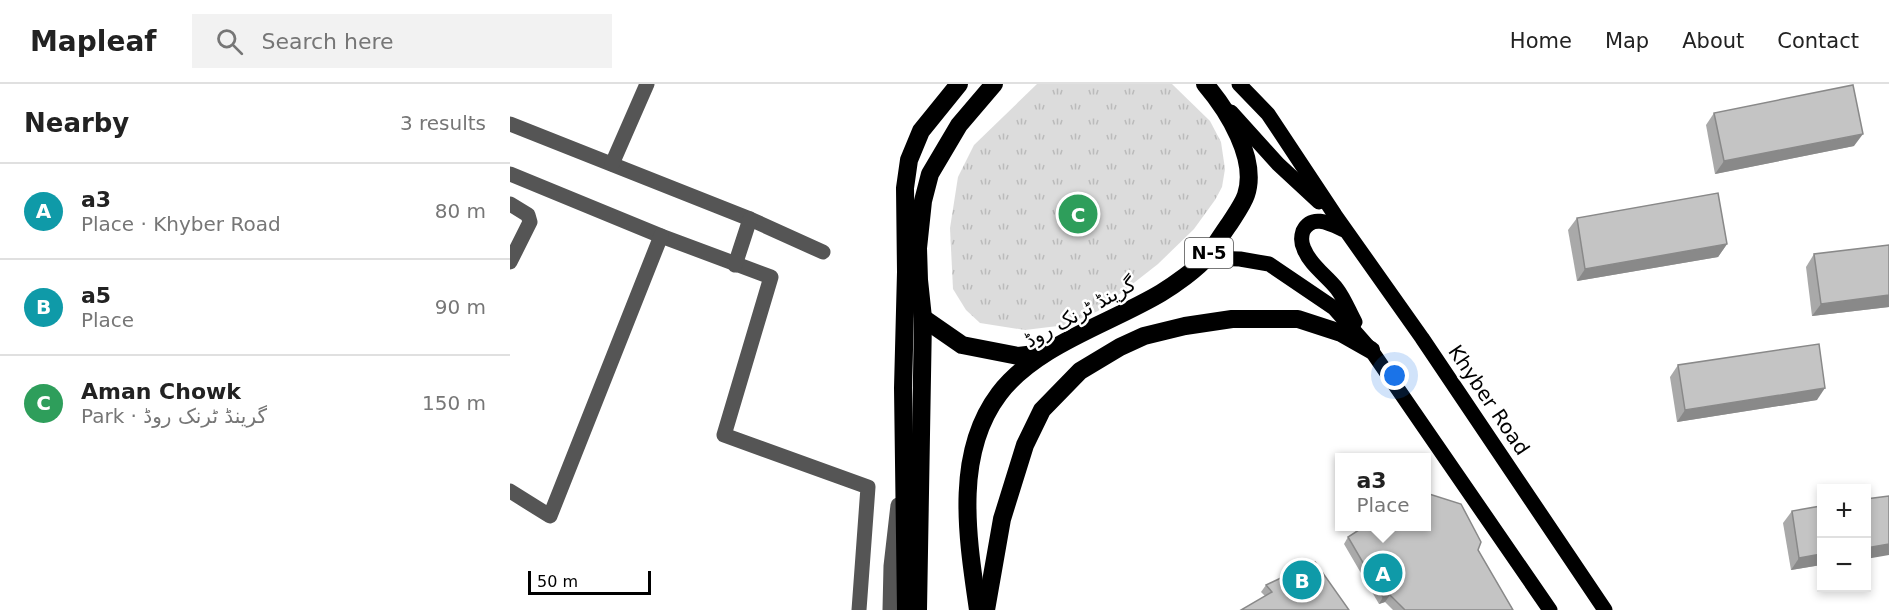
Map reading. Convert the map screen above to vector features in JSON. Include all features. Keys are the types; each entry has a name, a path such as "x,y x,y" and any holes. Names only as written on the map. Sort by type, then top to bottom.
{"highway":[{"path":"906,610 905,188 909,160 921,131 959,84"},
{"path":"918,610 923,318 918,248 923,201 930,174 959,125 994,84"},
{"name":"گرینڈ ٹرنک روڈ","path":"978,610 969,545 970,464 989,410 999,394 1021,372 1046,353 1162,292 1206,258 1234,217 1246,194 1247,158 1239,135 1206,85"},
{"path":"923,318 962,345 1018,356 1046,353"},
{"path":"986,610 1002,519 1025,445 1042,410 1080,371 1120,347 1144,336 1185,326 1232,319 1298,319 1341,333 1368,346"}],"main road":[{"path":"1239,84 1268,114 1335,215"},
{"path":"1206,85 1278,164 1335,215"},
{"name":"Khyber Road","path":"1335,215 1422,338 1605,610"},
{"path":"1345,230 1324,221 1309,223 1304,228 1302,242 1304,251 1338,290 1368,346 1551,610"},
{"path":"1206,258 1240,259 1269,264 1334,308 1368,346"}],"street":[{"path":"612,164 647,84"},
{"path":"510,124 750,219 824,252"},
{"path":"510,174 661,236 771,277 724,435 868,487 859,610"},
{"path":"510,204 528,215 530,222 510,262"},
{"path":"735,265 750,219"},
{"path":"510,491 550,516 661,236"},
{"path":"890,610 891,566 904,448"}],"green space":[{"path":"1037,84 1172,84 1210,121 1221,142 1225,169 1222,187 1215,200 1194,229 1158,264 1098,311 1066,325 1025,330 980,323 966,310 953,289 950,228 958,177 974,145"}],"building":[{"path":"1853,85 1863,134 1724,161 1714,113"},
{"path":"1718,193 1727,244 1585,269 1577,218"},
{"path":"1889,245 1889,295 1821,304 1814,254"},
{"path":"1819,344 1825,388 1685,410 1678,365"},
{"path":"1431,495 1461,504 1481,542 1478,550 1513,610 1405,610 1390,595 1383,597 1348,537 1357,531 1431,531"},
{"path":"1889,496 1889,544 1871,547 1871,498"},
{"path":"1817,507 1817,555 1799,558 1792,511"},
{"path":"1315,562 1349,610 1241,610 1272,592 1266,585"}],"place":[{"name":"Aman Chowk","path":"1078,214"},
{"name":"a3","path":"1383,573"},
{"name":"a5","path":"1302,580"}]}
